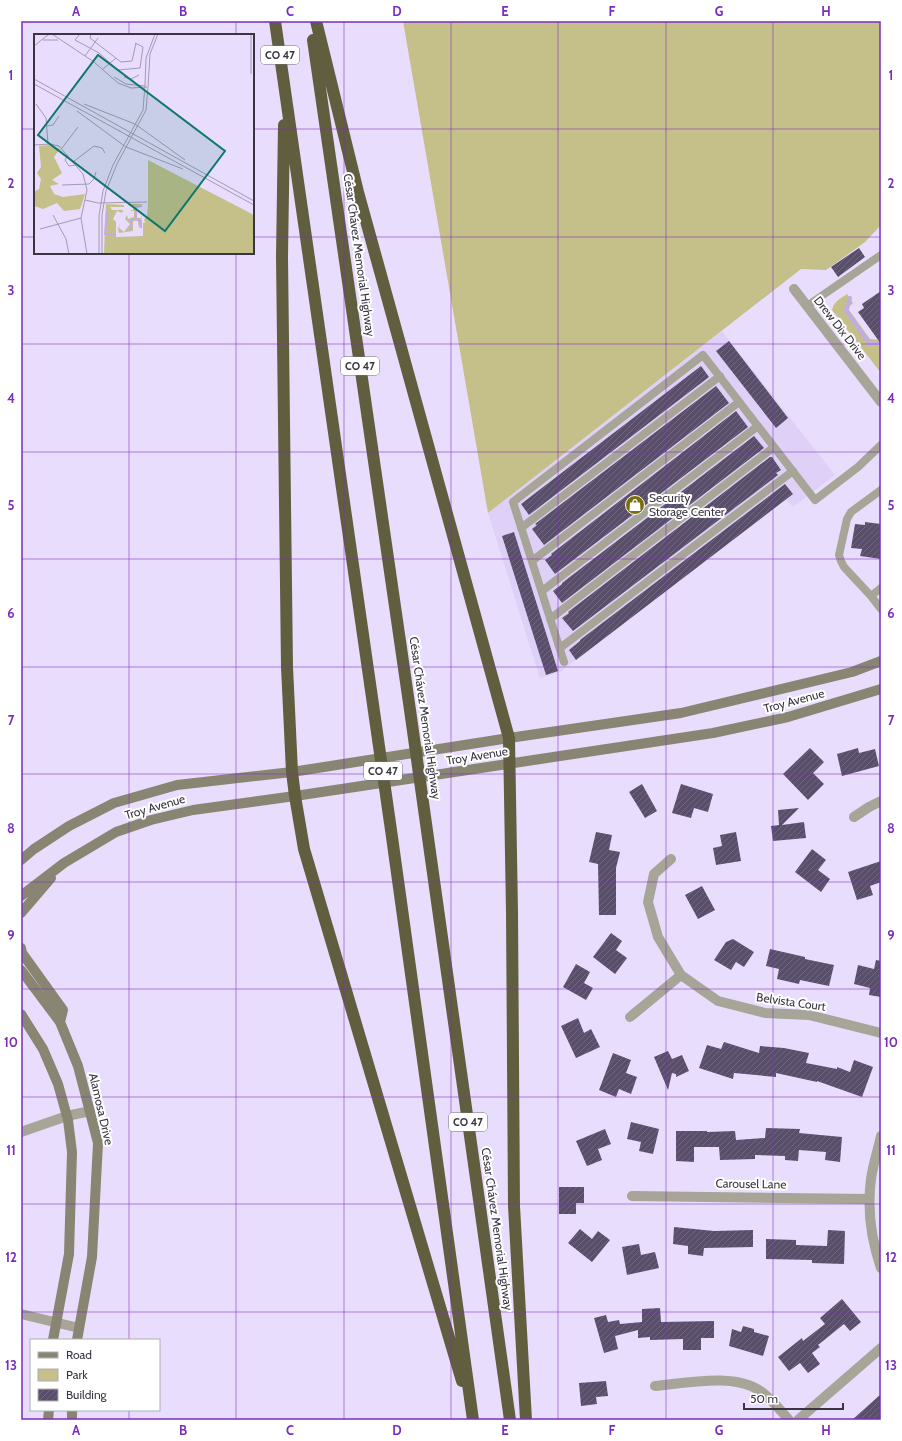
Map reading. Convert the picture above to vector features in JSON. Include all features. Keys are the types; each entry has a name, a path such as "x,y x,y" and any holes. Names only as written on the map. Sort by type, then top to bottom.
{"highway":[{"name":"CO 47","path":"275,21 391,830 473,1419"},
{"name":"César Chávez Memorial Highway","path":"311,21 510,1420"},
{"path":"316,21 358,192 509,738 514,1206 526,1420"},
{"path":"285,90 282,257 287,667 292,772 295,796 304,849 473,1419"}],"main road":[{"name":"Troy Avenue","path":"21,860 34,849 69,826 114,803 177,785 292,772 680,713 852,672 881,661"},
{"name":"Troy Avenue","path":"21,896 64,863 116,832 151,820 193,810 713,733 788,717 881,689"},
{"path":"21,913 64,863"},
{"path":"21,948 22,953 63,1010 60,1022"},
{"name":"Alamosa Drive","path":"21,970 60,1022 78,1066 98,1144 92,1257 77,1339"},
{"path":"21,1014 43,1049 58,1084 67,1116 72,1152 69,1254 53,1339"}],"street":[{"name":"Drew Dix Drive","path":"794,289 881,402"},
{"path":"854,817 881,801"},
{"name":"Belvista Court","path":"671,859 654,874 648,902 658,937 681,975 718,1001 765,1013 809,1015 881,1033"},
{"path":"630,1017 681,975"},
{"path":"21,1132 67,1116 90,1111"},
{"path":"881,1136 871,1178 869,1199 870,1224 874,1249 881,1268"},
{"name":"Carousel Lane","path":"632,1196 869,1199"},
{"path":"21,1314 79,1328"},
{"path":"798,1420 881,1348"},
{"path":"655,1386 718,1381 731,1381 747,1384 762,1392 774,1402 789,1420"}],"lane":[{"path":"808,306 881,255"},
{"path":"564,662 513,502 703,355 815,500 858,467 881,445"},
{"path":"521,528 720,376"},
{"path":"532,561 740,402"},
{"path":"542,591 758,426"},
{"path":"550,619 774,447"},
{"path":"560,648 793,471"},
{"path":"881,490 851,512 845,526 839,555 844,567 881,609"},
{"path":"871,596 881,588"}],"shaded area":[{"path":"722,331 835,475 793,507 786,499 560,672 540,678 488,513"}],"green space":[{"path":"403,21 881,21 881,225 865,242 826,270 801,269 488,513"},
{"path":"847,294 853,303 849,310 870,339 881,340 881,373 832,310 836,302"}],"building":[{"path":"859,248 865,257 838,277 831,267"},
{"path":"881,291 881,344 858,312 864,308 862,304"},
{"path":"729,341 788,418 776,428 716,351"},
{"path":"701,366 709,377 529,515 521,504"},
{"path":"716,386 729,403 544,545 532,529 537,525 535,524"},
{"path":"736,411 748,427 555,574 545,560 552,555 551,554"},
{"path":"754,436 764,448 562,603 553,591 562,583"},
{"path":"770,457 772,457 781,470 776,473 778,475 573,631 562,618 569,613 568,612"},
{"path":"785,484 793,494 576,660 569,650 580,640"},
{"path":"865,522 881,524 881,559 860,556 862,549 851,548 855,524 865,525"},
{"path":"514,532 558,671 546,675 502,536"},
{"path":"810,748 824,762 813,773 824,784 808,800 783,774"},
{"path":"858,748 859,753 875,749 879,766 842,776 837,754"},
{"path":"642,784 657,811 645,818 629,792"},
{"path":"681,784 713,794 708,812 694,808 691,818 672,813"},
{"path":"799,808 782,825 804,822 806,838 773,841 771,826 779,825 778,810"},
{"path":"596,832 612,835 609,850 620,852 616,868 616,915 599,915 598,864 589,862"},
{"path":"736,832 741,861 716,865 713,848 722,846 720,835"},
{"path":"812,849 826,860 818,870 830,879 821,892 795,872"},
{"path":"881,861 881,882 870,886 873,895 857,900 848,872"},
{"path":"702,886 715,910 698,919 685,895"},
{"path":"611,933 622,941 616,950 627,958 615,974 593,957"},
{"path":"733,939 754,952 744,967 736,962 731,970 714,960 726,942"},
{"path":"770,949 805,957 805,959 834,965 829,986 800,980 799,984 777,979 779,969 766,966"},
{"path":"876,960 881,961 881,997 869,995 870,988 854,984 858,965 874,969"},
{"path":"576,964 590,972 584,983 593,988 586,1000 563,987"},
{"path":"578,1018 584,1033 591,1029 600,1047 576,1058 561,1026"},
{"path":"724,1042 759,1053 760,1046 784,1048 809,1053 806,1063 837,1069 837,1067 850,1072 854,1060 873,1067 862,1097 817,1081 776,1073 776,1077 734,1073 733,1079 699,1068 707,1045 721,1049"},
{"path":"668,1051 672,1059 682,1055 689,1071 676,1077 676,1074 672,1073 668,1090 654,1057"},
{"path":"613,1053 631,1060 626,1073 637,1077 631,1094 619,1089 616,1097 599,1090"},
{"path":"631,1122 659,1129 653,1154 639,1151 641,1142 627,1139"},
{"path":"766,1128 800,1129 799,1133 842,1137 840,1162 825,1160 826,1152 799,1150 798,1161 785,1160 785,1156 755,1155 755,1159 720,1160 719,1147 694,1147 694,1162 676,1161 676,1131 735,1131 736,1140 765,1138"},
{"path":"605,1129 611,1144 598,1149 602,1160 587,1166 576,1141"},
{"path":"559,1187 584,1187 584,1203 576,1203 576,1214 559,1214"},
{"path":"674,1227 714,1231 753,1230 753,1247 704,1248 703,1256 688,1254 688,1246 673,1244"},
{"path":"580,1229 592,1239 598,1231 610,1240 592,1262 568,1243"},
{"path":"828,1230 845,1231 844,1264 812,1263 812,1260 766,1259 766,1239 796,1240 796,1245 827,1246"},
{"path":"639,1244 641,1255 655,1252 659,1268 627,1275 622,1247"},
{"path":"842,1299 861,1322 850,1331 844,1324 818,1345 820,1347 812,1353 820,1364 808,1373 800,1363 789,1371 778,1357 802,1338 803,1341 825,1324 820,1318"},
{"path":"660,1308 661,1322 714,1321 714,1338 701,1338 701,1350 683,1350 683,1339 650,1340 650,1337 638,1338 638,1330 615,1336 618,1349 604,1353 594,1318 606,1315 608,1322 619,1320 620,1324 642,1322 642,1309"},
{"path":"743,1326 754,1329 754,1332 769,1336 763,1356 729,1346 732,1329 741,1332"},
{"path":"606,1381 608,1396 596,1397 597,1404 581,1406 579,1383"},
{"path":"881,1394 881,1420 852,1420"}],"waterway":[{"path":"850,298 846,310 869,343 881,343"}],"place":[{"name":"Security Storage Center","path":"635,505"}]}
